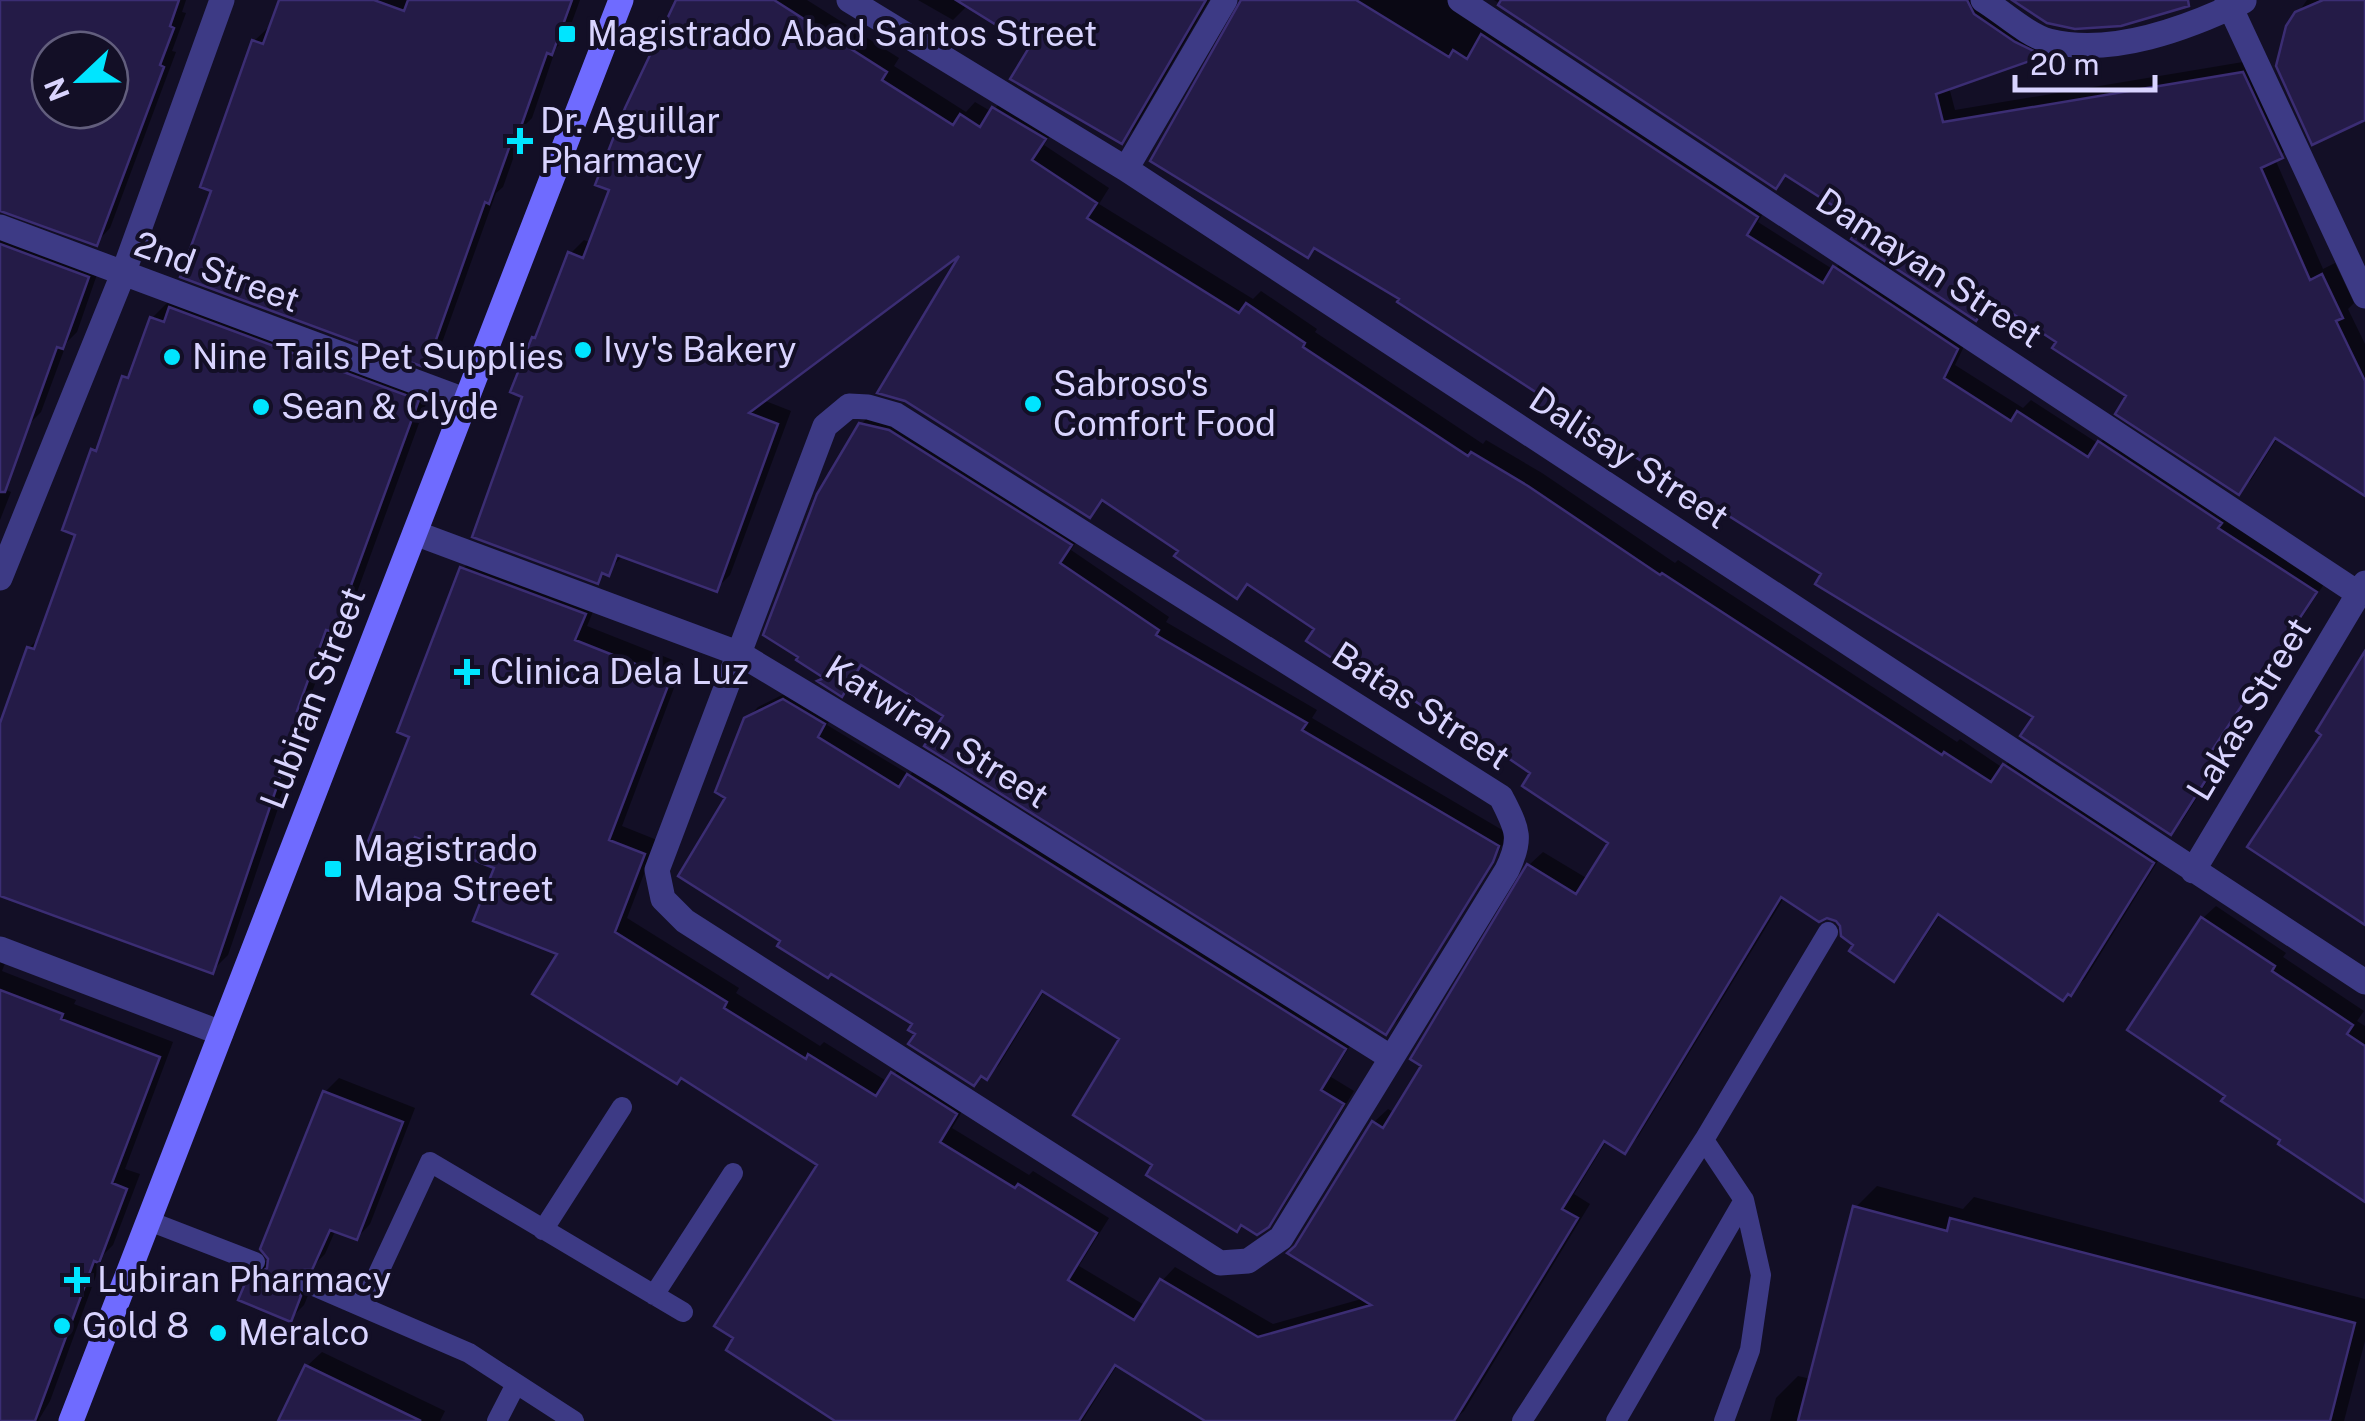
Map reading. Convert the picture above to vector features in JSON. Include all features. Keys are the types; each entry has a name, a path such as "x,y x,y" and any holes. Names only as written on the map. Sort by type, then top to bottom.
{"main road":[{"name":"Lubiran Street","path":"71,1421 621,0"}],"street":[{"path":"0,578 123,274 222,0"},
{"name":"Dalisay Street","path":"850,0 1126,169 2365,982"},
{"path":"1126,169 1225,0"},
{"name":"Damayan Street","path":"1460,0 2362,588"},
{"path":"1983,0 2047,40 2097,45 2163,33 2235,2 2365,296"},
{"name":"2nd Street","path":"0,227 466,401"},
{"name":"Batas Street","path":"849,406 868,407 896,415 1501,797 1518,830 1517,849 1508,870 1281,1238 1248,1261 1220,1263 685,921 663,899 657,870 740,654 825,426 849,406"},
{"name":"Katwiran Street","path":"415,533 740,654 943,776 1390,1057"},
{"name":"Lakas Street","path":"2193,872 2362,588"},
{"path":"0,949 222,1032"}],"lane":[{"path":"1522,1421 1704,1140 1828,932"},
{"path":"543,1230 622,1106"},
{"path":"1704,1140 1744,1200 1760,1276 1750,1350 1724,1421"},
{"path":"363,1306 430,1162 683,1312"},
{"path":"654,1295 733,1173"},
{"path":"1616,1421 1744,1200"},
{"path":"149,1220 255,1262"},
{"path":"307,1283 469,1353 574,1421"},
{"path":"496,1421 516,1384"}],"building":[{"path":"0,0 179,0 170,26 174,28 160,65 164,67 97,246 0,211"},
{"path":"279,0 374,0 404,11 408,0 572,0 552,55 547,53 518,135 514,134 489,204 485,202 426,368 180,277 211,191 200,187 252,40 263,44"},
{"path":"676,0 774,0 887,72 882,80 953,125 960,114 980,127 992,107 1046,139 1032,160 1097,203 1087,218 1239,313 1246,303 1305,343 1303,347 1468,456 1471,452 1528,486 1942,755 1944,752 1991,782 2003,764 2154,863 2071,996 2068,994 2063,1001 1938,914 1894,982 1849,951 1853,945 1841,936 1836,921 1827,918 1819,922 1781,897 1625,1154 1604,1141 1562,1209 1578,1218 1454,1421 1205,1421 1115,1365 1079,1421 835,1421 726,1350 733,1338 714,1326 817,1165 681,1078 677,1084 532,994 557,954 473,921 494,868 415,837 403,865 365,849 409,737 397,732 460,567 586,614 575,640 671,678 609,840 645,854 615,932 727,1002 724,1008 806,1059 808,1054 876,1096 891,1072 957,1114 940,1142 1097,1233 1068,1280 1134,1320 1160,1279 1258,1337 1371,1305 1287,1253 1372,1121 1383,1128 1421,1066 1410,1059 1527,864 1576,894 1608,843 1522,786 1530,773 1461,726 1458,730 1388,683 1382,691 1306,641 1314,629 1247,584 1237,599 1174,556 1178,551 1102,500 1090,518 905,401 877,393 959,256 749,413 778,424 717,592 617,555 609,576 602,573 598,584 472,537 522,397 510,392 568,252 583,258 609,190 595,185 625,108"},
{"path":"956,0 1206,0 1122,144 1010,79 1030,46"},
{"path":"1241,0 1356,0 1449,57 1453,50 1467,59 1481,34 1758,217 1747,235 1823,283 1833,266 1958,349 1944,378 2011,421 2017,411 2088,457 2098,441 2222,523 2218,528 2317,592 2207,758 2216,764 2171,835 2020,736 2033,717 1815,584 1821,574 1605,438 1600,446 1531,403 1537,393 1397,302 1399,299 1314,248 1308,258 1150,161"},
{"path":"1501,0 1967,0 1974,14 2044,56 1936,94 1943,122 2243,72 2283,158 2261,168 2310,280 2322,274 2343,318 2336,321 2365,381 2365,496 2275,438 2239,495 2115,414 2126,396 2052,348 2056,342 1990,299 1976,321 1851,239 1860,223 1785,175 1776,189 1498,5"},
{"path":"2012,0 2188,0 2189,6 2121,26 2075,29 2047,23"},
{"path":"2323,0 2365,0 2365,120 2312,145 2276,66 2286,26 2295,12"},
{"path":"0,244 89,277 63,349 57,347 5,492 0,492"},
{"path":"169,307 419,400 334,632 326,630 297,711 302,713 213,974 0,896 0,723 27,647 34,649 75,535 62,530 91,449 96,451 122,376 128,378 150,317 164,322"},
{"path":"859,423 889,430 1072,545 1060,563 1159,630 1156,635 1307,723 1302,730 1499,846 1493,862 1386,1035 924,746 943,716 861,665 842,697 817,681 824,678 796,660 798,657 763,635 817,494"},
{"path":"2365,651 2365,925 2247,847 2321,735 2316,731"},
{"path":"783,699 825,724 818,737 899,787 907,774 1346,1049 1321,1090 1344,1104 1269,1227 1257,1235 1241,1225 1237,1232 1146,1175 1152,1165 1073,1115 1119,1039 1042,991 987,1080 981,1076 974,1086 908,1044 915,1034 908,1030 912,1024 777,946 780,941 678,876 725,798 715,792 744,718"},
{"path":"2201,917 2353,1025 2347,1034 2365,1046 2365,1202 2278,1144 2280,1140 2221,1101 2225,1096 2127,1030"},
{"path":"0,990 63,1014 61,1019 160,1057 112,1183 127,1189 99,1263 94,1261 35,1421 0,1421"},
{"path":"323,1091 403,1122 357,1240 330,1230 312,1270 304,1270 295,1277 294,1286 301,1296 291,1322 238,1300 249,1274 258,1275 267,1268 268,1259 260,1249"},
{"path":"1853,1206 1947,1231 1950,1218 2355,1323 2330,1421 1798,1421"},
{"path":"305,1365 421,1421 278,1421"}],"place":[{"name":"Magistrado Abad Santos Street","path":"567,34"},
{"name":"Dr. Aguillar Pharmacy","path":"520,141"},
{"name":"Ivy's Bakery","path":"583,350"},
{"name":"Nine Tails Pet Supplies","path":"172,357"},
{"name":"Sabroso's Comfort Food","path":"1033,404"},
{"name":"Sean & Clyde","path":"261,407"},
{"name":"Clinica Dela Luz","path":"467,672"},
{"name":"Magistrado Mapa Street","path":"333,869"},
{"name":"Lubiran Pharmacy","path":"77,1280"},
{"name":"Gold 8","path":"62,1326"},
{"name":"Meralco","path":"218,1333"}]}
